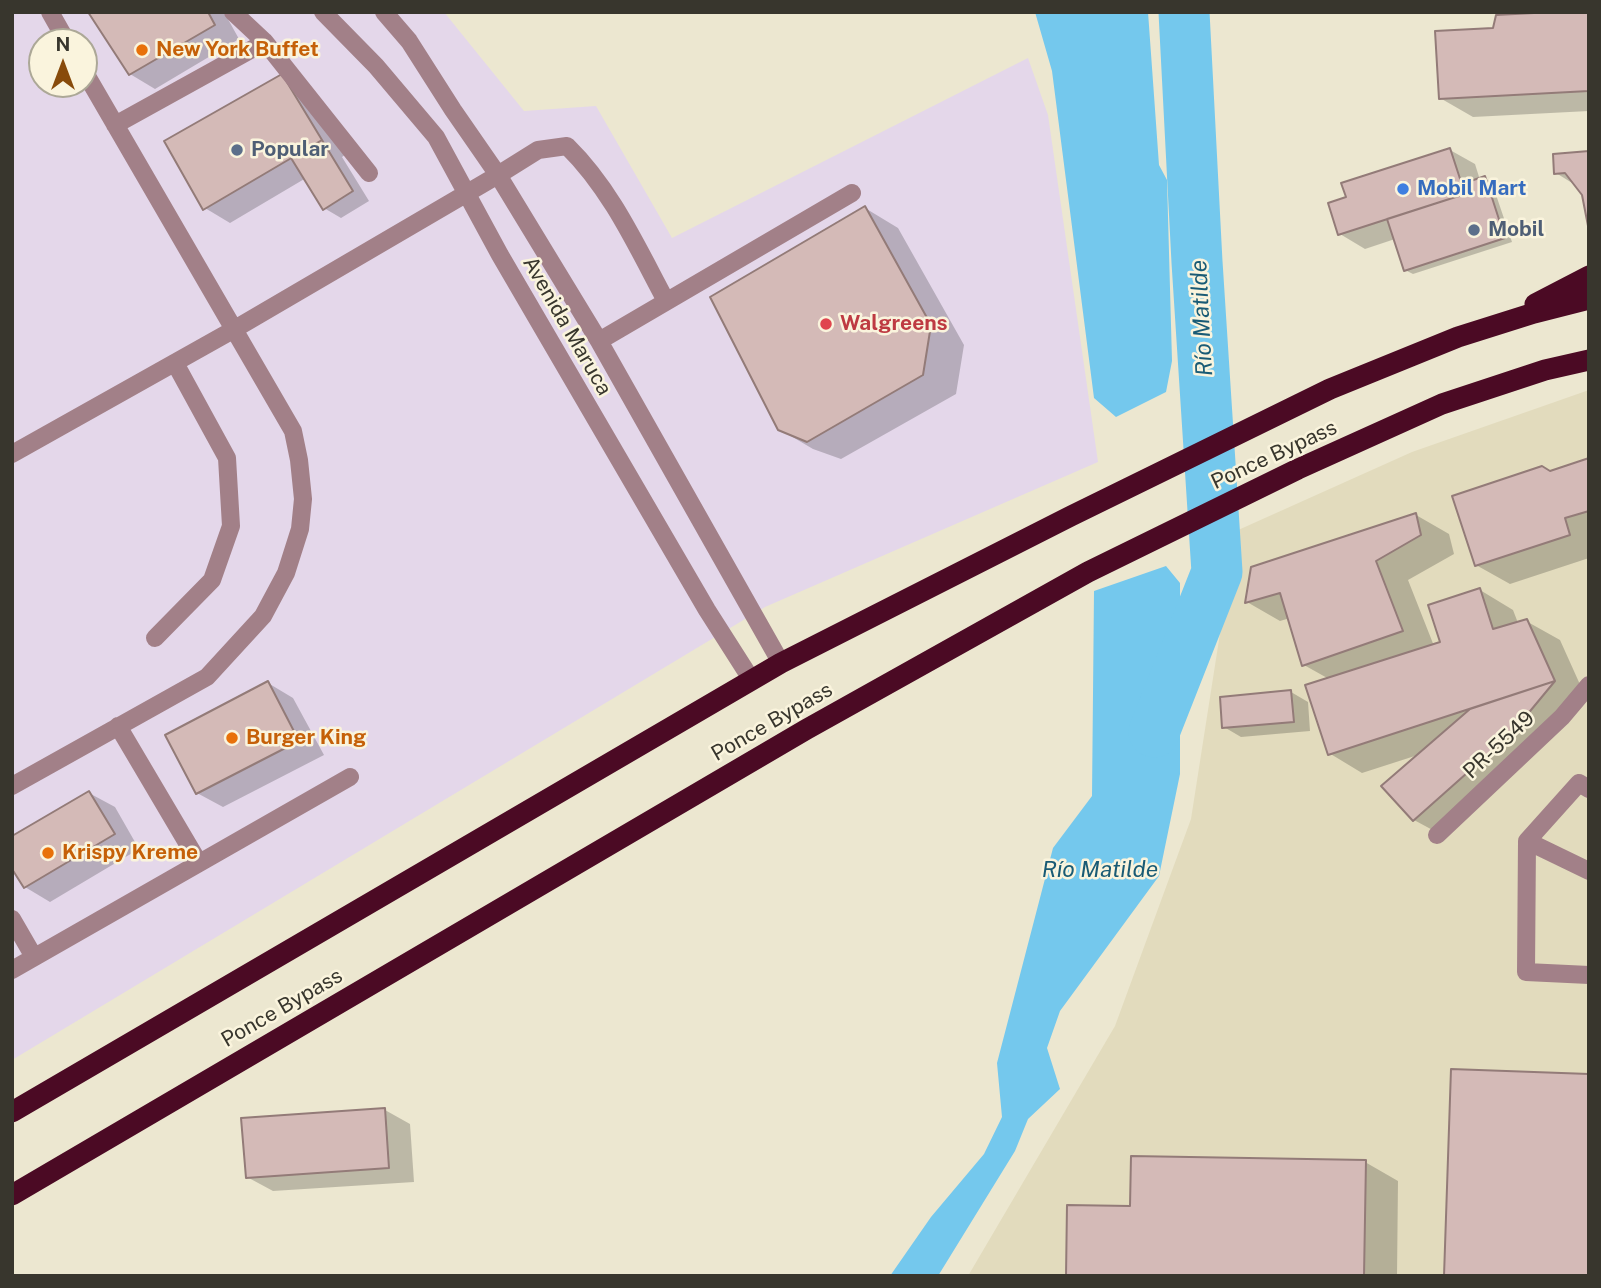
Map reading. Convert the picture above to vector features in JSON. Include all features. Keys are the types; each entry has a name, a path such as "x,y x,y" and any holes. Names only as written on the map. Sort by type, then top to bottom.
{"highway":[{"path":"1493,326 1589,276"},
{"name":"Ponce Bypass","path":"12,1112 780,663 1330,389 1458,337 1589,299"},
{"name":"Ponce Bypass","path":"12,1195 795,736 1088,572 1298,469 1442,404 1545,370 1589,360"},
{"path":"1545,370 1589,371"}],"street":[{"path":"50,12 59,28"},
{"path":"233,12 265,42 369,173"},
{"name":"Avenida Maruca","path":"323,12 376,66 436,137 507,267 707,610 751,680"},
{"name":"Avenida Maruca","path":"384,12 409,41 498,175 599,341 780,663"},
{"path":"115,125 265,42"},
{"path":"12,786 206,677 263,616 286,573 300,529 303,499 293,431 98,95"},
{"path":"12,454 233,330 538,150 567,146 589,167 629,231 666,301"},
{"path":"599,341 852,193"},
{"path":"155,638 212,580 231,526 227,458 175,363"},
{"name":"PR-5549","path":"1437,835 1562,717 1589,685"},
{"path":"118,726 199,863"},
{"path":"12,970 350,777"},
{"path":"1589,789 1579,783 1527,841 1526,972 1589,975"},
{"path":"1527,841 1589,871"},
{"path":"12,919 34,957"}],"shaded area":[{"path":"12,12 444,12 524,111 596,106 672,238 1028,58 1048,115 1098,462 765,607 12,1060"},
{"path":"1589,390 1589,1276 968,1276 1115,1026 1191,819 1236,531 1412,452"}],"water":[{"path":"1035,12 1148,12 1159,165 1167,180 1172,361 1166,392 1116,417 1094,398 1052,71"},
{"name":"Río Matilde","path":"1166,566 1180,583 1180,774 1159,876 1060,1011 1047,1048 1060,1089 1028,1119 1015,1151 938,1276 890,1276 931,1217 984,1154 1002,1117 997,1063 1053,848 1092,796 1094,591"}],"building":[{"name":"New York Buffet","path":"88,12 208,12 215,25 129,75"},
{"path":"1589,12 1589,91 1439,99 1435,31 1493,28 1496,15"},
{"name":"Popular","path":"282,74 322,140 203,210 164,141"},
{"path":"322,140 353,191 323,210 291,158"},
{"name":"Mobil Mart","path":"1450,148 1465,194 1338,235 1328,203 1346,197 1341,183"},
{"path":"1589,151 1589,231 1582,195 1565,173 1554,174 1553,154"},
{"path":"1485,176 1505,238 1404,271 1387,219 1465,194 1462,184"},
{"path":"865,206 931,325 923,375 807,442 778,430 710,297"},
{"path":"1589,458 1589,511 1565,518 1570,535 1475,566 1452,496 1542,466 1550,471"},
{"path":"1416,513 1421,535 1376,561 1403,631 1302,666 1280,593 1245,603 1251,567"},
{"path":"1480,588 1493,629 1527,619 1555,681 1328,755 1305,685 1440,642 1428,605"},
{"name":"Burger King","path":"268,681 299,741 196,794 165,735"},
{"path":"1555,681 1512,733 1413,821 1381,786 1470,709"},
{"path":"1291,690 1294,722 1222,728 1220,697"},
{"name":"Krispy Kreme","path":"89,791 115,834 24,888 12,869 12,836"},
{"path":"1451,1069 1589,1074 1589,1276 1444,1276"},
{"path":"385,1108 389,1168 246,1178 241,1118"},
{"path":"1131,1156 1366,1160 1364,1276 1066,1276 1067,1205 1130,1206"}],"waterway":[{"name":"Río Matilde","path":"1154,732 1217,572 1184,12"}],"place":[{"name":"New York Buffet","path":"142,50"},
{"name":"Popular","path":"237,150"},
{"name":"Mobil Mart","path":"1403,189"},
{"name":"Mobil","path":"1474,230"},
{"name":"Walgreens","path":"826,324"},
{"name":"Burger King","path":"232,738"},
{"name":"Krispy Kreme","path":"48,853"}]}
